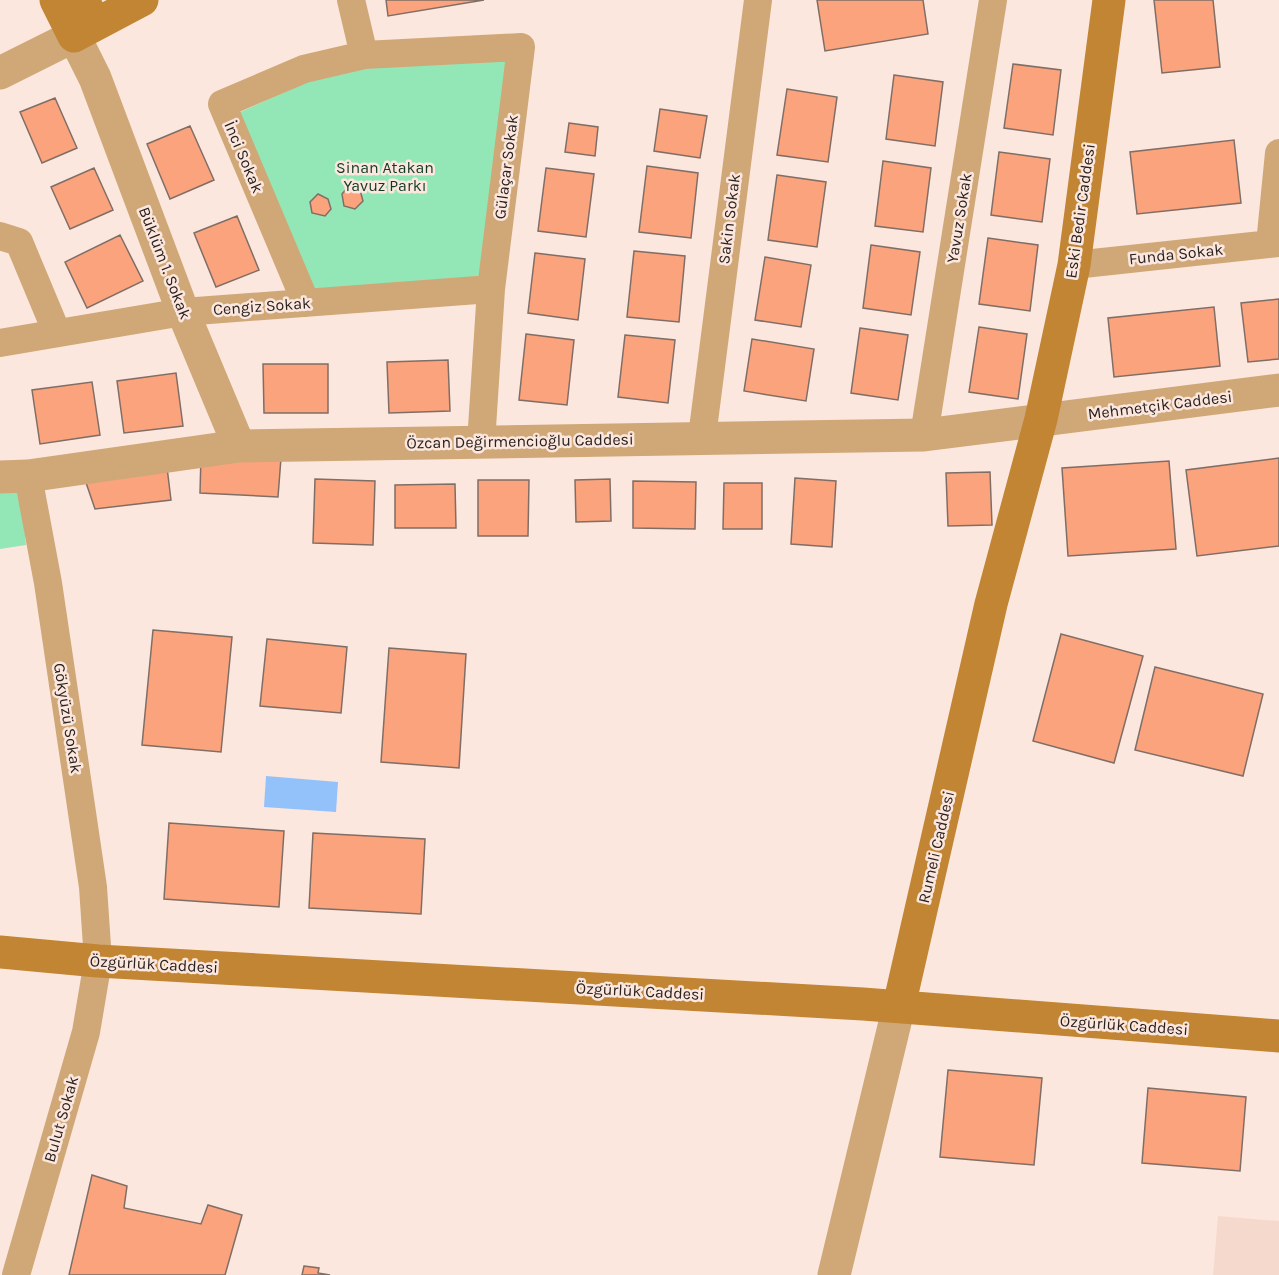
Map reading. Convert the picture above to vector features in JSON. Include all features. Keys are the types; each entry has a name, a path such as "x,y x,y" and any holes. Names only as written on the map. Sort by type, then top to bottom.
{"main road":[{"path":"78,12 142,0"},
{"name":"Eski Bedir Caddesi","path":"1041,419 1074,265 1109,0"},
{"name":"Rumeli Caddesi","path":"899,1006 991,604 1041,419"},
{"name":"Özgürlük Caddesi","path":"0,952 98,961 899,1006 1279,1036"}],"street":[{"path":"351,0 364,55"},
{"name":"Sakin Sokak","path":"702,437 758,0"},
{"name":"Yavuz Sokak","path":"924,435 993,0"},
{"path":"0,48 78,12"},
{"path":"0,73 78,12"},
{"name":"Büklüm 1. Sokak","path":"78,12 94,78 183,312 239,446"},
{"name":"Gülaçar Sokak","path":"364,55 521,47 490,289 481,443"},
{"name":"İnci Sokak","path":"306,303 222,104 304,69 364,55"},
{"path":"1275,243 1279,153"},
{"path":"0,236 19,242 57,333"},
{"name":"Funda Sokak","path":"1074,265 1275,243"},
{"name":"Cengiz Sokak","path":"0,343 183,312 490,289"},
{"name":"Mehmetçik Caddesi","path":"1041,419 1279,390"},
{"name":"Özcan Değirmencioğlu Caddesi","path":"14,477 239,446 924,435 1041,419"},
{"name":"Gökyüzü Sokak","path":"14,477 48,582 93,887 98,961"},
{"name":"Bulut Sokak","path":"16,1275 86,1032 98,961"},
{"name":"Rumeli Caddesi","path":"834,1275 899,1006"}],"shaded area":[{"path":"1218,1216 1279,1221 1279,1275 1213,1275"}],"green space":[{"name":"Sinan Atakan Yavuz Parkı","path":"509,58 484,280 312,292 238,113 307,82 361,67"},
{"path":"20,485 26,545 0,549 0,488"}],"water":[{"path":"266,776 338,782 336,812 264,807"}],"building":[{"path":"386,0 484,0 388,16"},
{"path":"817,0 923,0 928,34 825,51"},
{"path":"1154,0 1213,0 1220,67 1162,73"},
{"path":"1013,64 1061,70 1053,135 1004,128"},
{"path":"894,75 943,82 935,146 886,139"},
{"path":"787,89 837,97 828,162 777,155"},
{"path":"55,98 77,148 42,163 20,112"},
{"path":"660,109 707,116 700,158 654,151"},
{"path":"569,123 598,127 595,156 565,152"},
{"path":"190,126 214,180 170,199 147,144"},
{"path":"1234,140 1241,203 1137,214 1130,152"},
{"path":"999,152 1050,159 1042,222 991,215"},
{"path":"883,161 931,168 923,232 875,226"},
{"path":"647,166 698,173 691,238 639,232"},
{"path":"94,168 113,210 70,229 51,187"},
{"path":"546,168 594,174 586,237 538,231"},
{"path":"777,175 826,182 817,247 768,240"},
{"path":"349,186 360,190 363,201 355,209 344,206 342,194"},
{"path":"318,194 328,199 331,209 325,216 312,213 310,202"},
{"path":"237,216 259,270 216,287 194,233"},
{"path":"120,235 143,281 87,308 65,262"},
{"path":"988,238 1038,245 1030,311 979,304"},
{"path":"871,245 920,252 911,315 863,308"},
{"path":"634,251 685,256 679,322 627,317"},
{"path":"535,253 585,259 578,320 528,313"},
{"path":"765,257 811,265 801,327 755,320"},
{"path":"1279,299 1279,359 1248,362 1241,303"},
{"path":"1214,307 1220,366 1114,377 1108,318"},
{"path":"979,327 1027,334 1018,399 969,392"},
{"path":"860,328 908,335 898,400 851,393"},
{"path":"526,334 574,340 567,405 519,400"},
{"path":"625,335 675,340 668,403 618,397"},
{"path":"752,339 814,349 806,401 744,391"},
{"path":"448,360 450,411 389,413 387,362"},
{"path":"263,364 328,364 328,413 264,413"},
{"path":"176,373 183,426 124,433 117,381"},
{"path":"92,382 100,435 40,444 32,390"},
{"path":"201,456 281,458 278,497 200,493"},
{"path":"1279,458 1279,546 1197,556 1186,470"},
{"path":"166,459 171,500 95,509 82,471"},
{"path":"1169,461 1176,549 1068,556 1062,468"},
{"path":"990,472 992,525 948,526 946,473"},
{"path":"795,478 836,481 832,547 791,544"},
{"path":"315,479 375,481 373,545 313,543"},
{"path":"610,479 611,521 576,522 575,480"},
{"path":"478,480 529,480 528,536 478,536"},
{"path":"633,481 696,482 695,529 633,528"},
{"path":"724,483 762,483 762,529 723,529"},
{"path":"455,484 456,528 395,528 395,485"},
{"path":"153,630 232,637 221,752 142,745"},
{"path":"1061,634 1143,656 1114,763 1033,741"},
{"path":"267,639 347,647 341,713 260,706"},
{"path":"389,648 466,654 459,768 381,762"},
{"path":"1155,667 1263,694 1243,776 1135,750"},
{"path":"169,823 284,831 279,907 164,899"},
{"path":"313,833 425,839 421,914 309,908"},
{"path":"948,1070 1042,1078 1034,1165 940,1157"},
{"path":"1148,1088 1246,1097 1240,1171 1142,1163"},
{"path":"92,1175 127,1186 124,1208 201,1224 208,1205 242,1215 225,1275 69,1275"},
{"path":"304,1266 319,1268 318,1273 330,1275 302,1275"}]}
